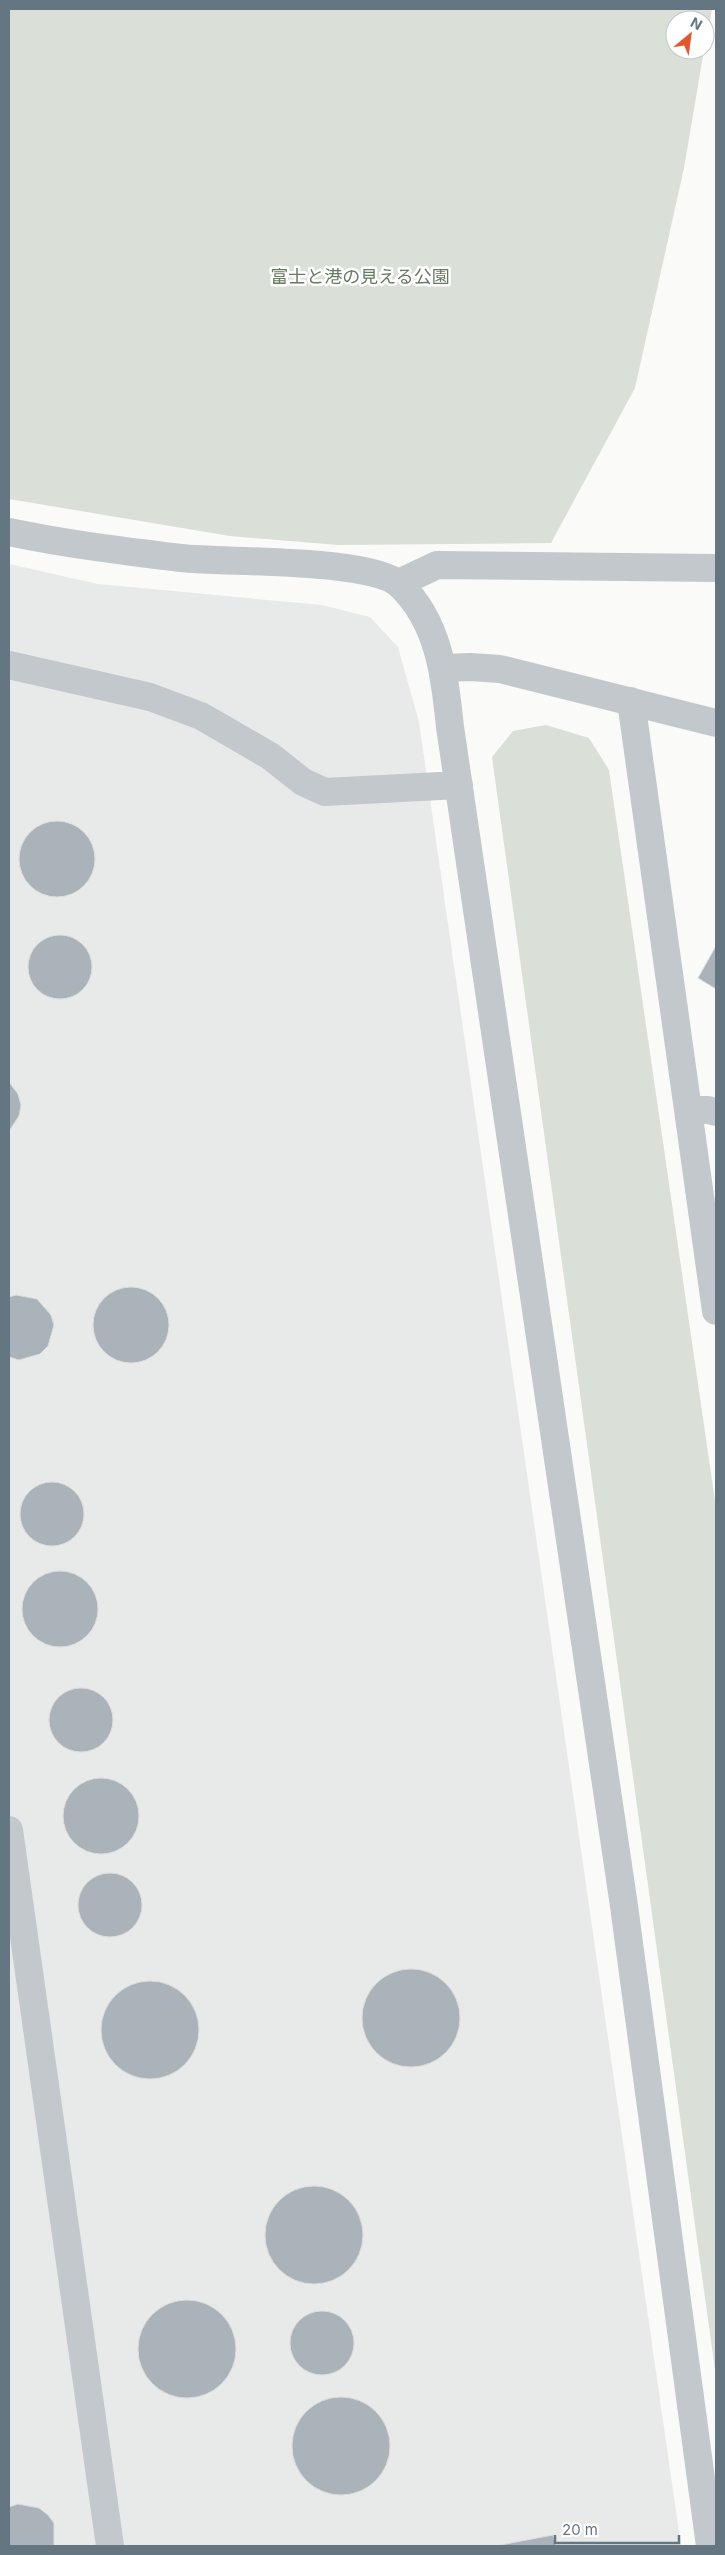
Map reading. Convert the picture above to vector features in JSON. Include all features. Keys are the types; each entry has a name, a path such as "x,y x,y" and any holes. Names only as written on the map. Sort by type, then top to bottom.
{"street":[{"path":"9,532 61,543 183,558 364,569 398,583 425,614 444,668 459,785 624,1906 710,2546"},
{"path":"398,583 437,564 716,568"},
{"path":"9,665 150,697 201,716 270,756 303,782 324,792 459,785"},
{"path":"444,668 500,669 716,723"},
{"path":"632,701 716,1311"},
{"path":"688,1110 716,1112"},
{"path":"9,1830 110,2546"}],"shaded area":[{"path":"9,564 98,584 322,605 370,617 398,647 419,722 681,2546 9,2546"}],"green space":[{"name":"富士と港の見える公園","path":"9,9 712,9 665,10 665,60 702,60 684,168 635,388 551,543 338,545 230,536 9,499"},
{"path":"546,725 589,738 609,770 716,1508 716,2377 492,757 513,731"}],"building":[{"path":"57,821 72,824 84,832 92,844 95,859 92,874 84,886 72,894 57,897 42,894 30,886 22,874 19,859 22,844 30,832 42,824"},
{"path":"60,935 72,937 83,944 90,955 92,967 90,979 83,990 72,997 60,999 48,997 37,990 30,979 28,967 30,955 37,944 48,937"},
{"path":"716,946 716,989 698,978"},
{"path":"9,1082 18,1094 21,1105 19,1116 9,1131"},
{"path":"131,1287 146,1290 158,1298 166,1310 169,1325 166,1340 158,1352 146,1360 131,1363 116,1360 104,1352 96,1340 93,1325 96,1310 104,1298 116,1290"},
{"path":"16,1295 37,1299 51,1315 54,1325 48,1346 40,1354 19,1360 9,1357 9,1297"},
{"path":"52,1482 64,1484 75,1491 82,1502 84,1514 82,1526 75,1537 64,1544 52,1546 40,1544 29,1537 22,1526 20,1514 22,1502 29,1491 40,1484"},
{"path":"60,1571 75,1574 87,1582 95,1594 98,1609 95,1624 87,1636 75,1644 60,1647 45,1644 33,1636 25,1624 22,1609 25,1594 33,1582 45,1574"},
{"path":"81,1688 93,1690 104,1697 111,1708 113,1720 111,1732 104,1743 93,1750 81,1752 69,1750 58,1743 51,1732 49,1720 51,1708 58,1697 69,1690"},
{"path":"101,1778 116,1781 128,1789 136,1801 139,1816 136,1831 128,1843 116,1851 101,1854 86,1851 74,1843 66,1831 63,1816 66,1801 74,1789 86,1781"},
{"path":"110,1873 122,1875 133,1882 140,1893 142,1905 140,1917 133,1928 122,1935 110,1937 98,1935 87,1928 80,1917 78,1905 80,1893 87,1882 98,1875"},
{"path":"411,1969 430,1973 446,1983 456,1999 460,2018 456,2037 446,2053 430,2063 411,2067 392,2063 376,2053 366,2037 362,2018 366,1999 376,1983 392,1973"},
{"path":"150,1981 169,1985 185,1995 195,2011 199,2030 195,2049 185,2065 169,2075 150,2079 131,2075 115,2065 105,2049 101,2030 105,2011 115,1995 131,1985"},
{"path":"314,2186 333,2190 349,2200 359,2216 363,2235 359,2254 349,2270 333,2280 314,2284 295,2280 279,2270 269,2254 265,2235 269,2216 279,2200 295,2190"},
{"path":"187,2300 206,2304 222,2314 232,2330 236,2349 232,2368 222,2384 206,2394 187,2398 168,2394 152,2384 142,2368 138,2349 142,2330 152,2314 168,2304"},
{"path":"322,2311 334,2313 345,2320 352,2331 354,2343 352,2355 345,2366 334,2373 322,2375 310,2373 299,2366 292,2355 290,2343 292,2331 299,2320 310,2313"},
{"path":"341,2397 360,2401 376,2411 386,2427 390,2446 386,2465 376,2481 360,2491 341,2495 322,2491 306,2481 296,2465 292,2446 296,2427 306,2411 322,2401"},
{"path":"18,2504 39,2508 48,2515 54,2523 54,2546 9,2546 9,2507"},
{"path":"553,2535 556,2546 495,2546"}]}
